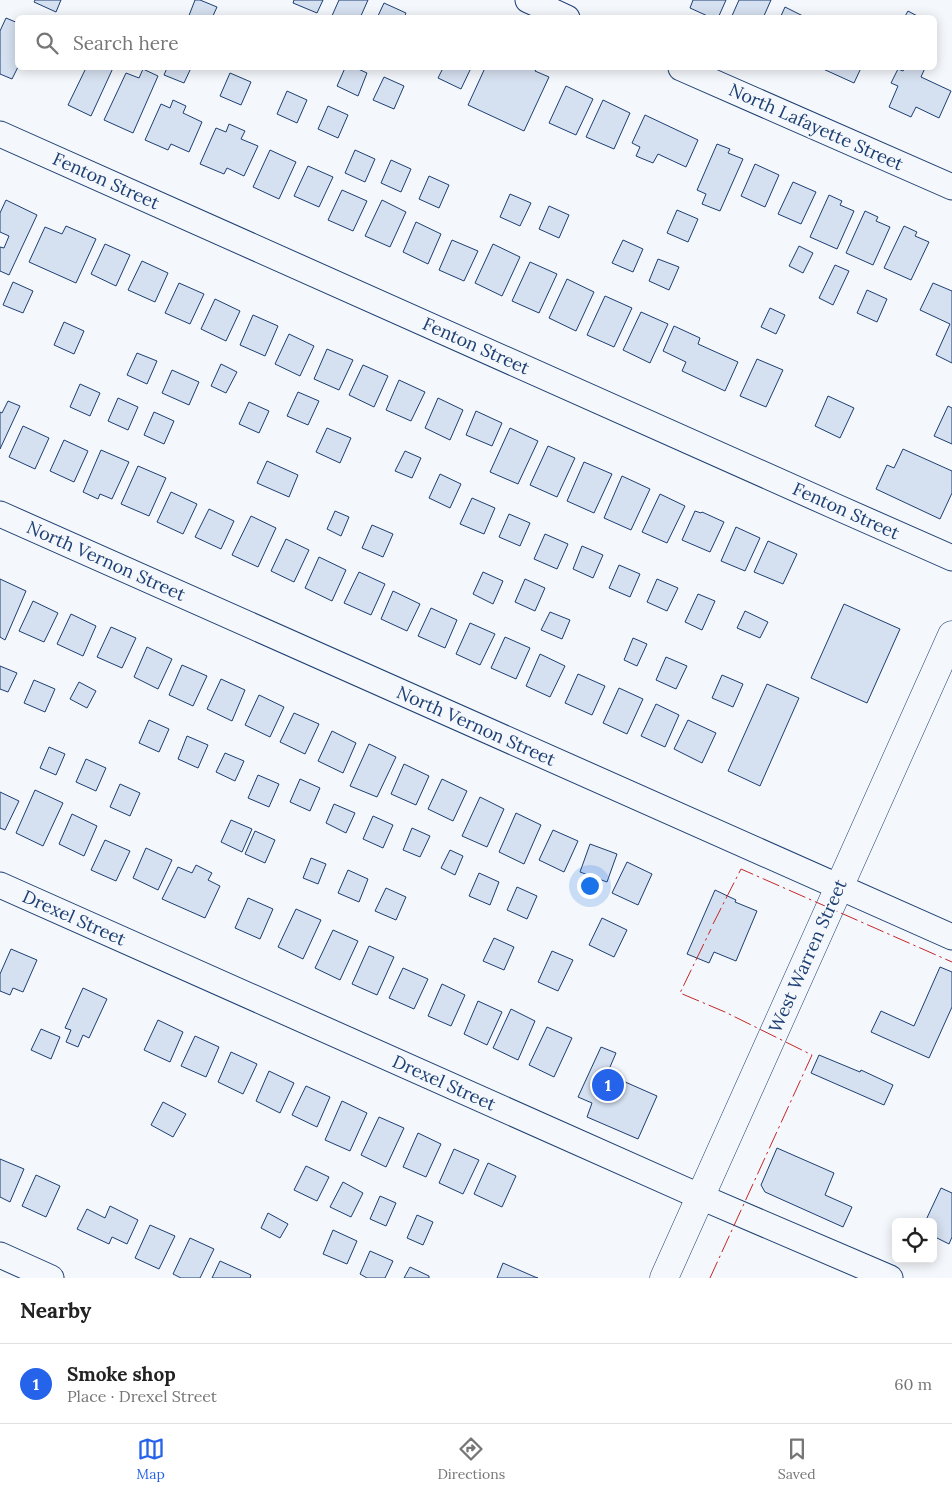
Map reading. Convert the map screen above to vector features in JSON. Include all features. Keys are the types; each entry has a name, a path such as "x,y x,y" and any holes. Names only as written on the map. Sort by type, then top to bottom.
{"main road":[{"name":"West Warren Street","path":"664,1278 952,635"}],"street":[{"path":"528,0 560,15"},
{"name":"North Lafayette Street","path":"686,70 952,187"},
{"name":"Fenton Street","path":"0,134 952,558"},
{"name":"North Vernon Street","path":"0,514 952,937"},
{"name":"Drexel Street","path":"0,885 701,1197 890,1278"},
{"path":"0,1256 51,1278"}],"building":[{"path":"35,0 61,0 56,12 34,2"},
{"path":"195,0 200,0 217,7 213,15 189,15"},
{"path":"294,0 323,0 317,13 293,3"},
{"path":"339,0 368,0 361,15 332,15"},
{"path":"693,0 726,0 719,15 705,15 690,8"},
{"path":"739,0 771,0 764,15 732,15"},
{"path":"384,3 406,13 405,15 378,15"},
{"path":"785,7 801,15 781,15"},
{"path":"908,11 915,15 906,15"},
{"path":"6,18 15,22 16,70 12,79 0,74 0,31"},
{"path":"85,70 112,70 91,116 68,105"},
{"path":"143,70 158,76 133,133 104,120 126,73 139,78"},
{"path":"166,70 190,70 184,83 164,75"},
{"path":"344,70 360,70 367,73 358,96 337,86"},
{"path":"442,70 470,70 461,89 438,78"},
{"path":"484,70 536,70 549,77 524,131 468,105"},
{"path":"825,70 860,70 854,83"},
{"path":"898,70 924,70 921,77 951,91 939,118 916,107 911,117 889,107 898,86 891,83"},
{"path":"230,73 251,82 241,105 220,96"},
{"path":"384,77 404,86 394,109 373,100"},
{"path":"566,86 593,99 576,135 549,123"},
{"path":"287,91 307,100 297,123 277,114"},
{"path":"173,100 186,106 183,113 202,122 189,152 171,144 168,150 145,140 161,104 170,108"},
{"path":"603,100 630,113 614,149 586,137"},
{"path":"328,106 348,115 338,138 318,129"},
{"path":"645,115 698,140 686,167 658,154 653,163 636,156 640,147 632,143"},
{"path":"229,124 245,131 241,139 258,146 244,176 227,168 224,174 200,164 216,128 226,132"},
{"path":"717,144 730,149 728,153 743,159 720,211 702,204 706,194 697,190"},
{"path":"270,150 296,162 279,199 253,187"},
{"path":"355,150 375,159 365,182 345,173"},
{"path":"391,160 411,169 401,192 381,183"},
{"path":"755,164 779,175 765,207 741,196"},
{"path":"308,166 333,177 319,207 294,196"},
{"path":"429,176 449,185 439,208 419,199"},
{"path":"793,182 816,192 801,224 778,214"},
{"path":"342,190 367,201 353,231 328,220"},
{"path":"510,194 531,203 520,226 500,217"},
{"path":"829,195 842,201 840,205 854,211 837,249 810,237"},
{"path":"6,200 37,215 9,275 0,271 0,247 4,248 9,236 0,232 0,213"},
{"path":"382,200 406,212 390,247 365,236"},
{"path":"549,206 569,215 559,238 539,229"},
{"path":"677,210 698,219 688,242 667,233"},
{"path":"865,211 878,217 876,221 890,227 873,265 846,253"},
{"path":"416,222 441,234 428,264 403,252"},
{"path":"66,226 96,239 76,283 29,262 45,227 62,234"},
{"path":"904,226 917,232 915,236 929,242 911,280 884,268"},
{"path":"452,240 478,251 464,281 439,270"},
{"path":"623,240 643,249 633,272 612,263"},
{"path":"105,244 130,255 116,286 91,274"},
{"path":"493,244 520,257 502,296 475,283"},
{"path":"799,246 813,253 803,273 789,266"},
{"path":"658,259 679,267 669,290 649,281"},
{"path":"142,261 168,273 155,302 128,290"},
{"path":"530,262 557,274 539,313 512,301"},
{"path":"835,265 849,271 833,305 819,298"},
{"path":"567,279 594,292 576,331 549,318"},
{"path":"13,282 33,291 23,313 3,305"},
{"path":"179,283 204,294 190,324 165,313"},
{"path":"933,283 952,291 952,363 936,355 950,324 920,310"},
{"path":"867,290 887,299 877,322 857,313"},
{"path":"605,296 632,308 614,347 587,335"},
{"path":"215,299 240,311 226,341 201,329"},
{"path":"770,308 785,315 776,334 761,327"},
{"path":"641,312 668,324 650,363 623,350"},
{"path":"253,315 278,326 265,356 240,345"},
{"path":"64,322 84,331 74,354 54,345"},
{"path":"674,326 700,338 698,344 738,362 725,391 682,371 686,362 663,351"},
{"path":"289,334 314,346 300,376 275,364"},
{"path":"327,349 353,360 339,390 314,379"},
{"path":"137,353 157,361 147,384 127,375"},
{"path":"757,359 783,370 766,407 740,396"},
{"path":"221,364 237,372 226,393 211,386"},
{"path":"363,365 388,376 374,407 349,395"},
{"path":"172,370 199,382 189,405 162,393"},
{"path":"399,380 425,392 411,421 386,410"},
{"path":"80,384 100,393 90,416 70,407"},
{"path":"298,392 319,401 308,425 287,416"},
{"path":"828,396 854,408 840,438 815,426"},
{"path":"118,398 138,407 128,430 108,421"},
{"path":"438,398 463,410 450,440 425,428"},
{"path":"8,401 20,406 0,449 0,412 2,413"},
{"path":"249,402 269,411 259,433 239,424"},
{"path":"948,406 952,408 952,444 934,436"},
{"path":"476,411 502,423 492,446 466,435"},
{"path":"154,412 174,421 164,444 144,435"},
{"path":"23,426 49,438 35,469 9,457"},
{"path":"327,428 351,438 340,463 316,452"},
{"path":"510,428 538,441 518,484 490,472"},
{"path":"64,440 88,451 74,482 50,471"},
{"path":"548,446 575,458 557,497 530,485"},
{"path":"903,449 952,471 952,493 940,519 876,489 887,465 894,468"},
{"path":"101,450 129,462 112,499 100,494 98,499 83,492"},
{"path":"405,451 421,458 412,478 395,471"},
{"path":"267,461 298,475 289,497 257,483"},
{"path":"584,462 612,474 594,513 567,501"},
{"path":"138,466 166,478 149,516 121,504"},
{"path":"440,474 461,484 450,508 429,498"},
{"path":"622,476 650,489 631,530 604,518"},
{"path":"171,492 197,504 183,534 157,522"},
{"path":"660,494 685,506 667,543 642,532"},
{"path":"472,498 495,508 484,534 460,524"},
{"path":"209,509 234,521 221,549 195,537"},
{"path":"335,511 349,517 341,536 327,529"},
{"path":"695,511 702,512 724,522 710,552 682,540"},
{"path":"509,514 530,523 520,546 499,537"},
{"path":"251,516 276,528 258,567 232,555"},
{"path":"372,525 393,534 383,557 362,548"},
{"path":"736,527 760,538 745,571 721,561"},
{"path":"545,534 568,544 557,569 534,559"},
{"path":"286,539 309,550 294,582 271,571"},
{"path":"768,541 797,554 783,584 754,572"},
{"path":"582,546 603,555 593,578 573,569"},
{"path":"319,557 346,570 332,601 305,588"},
{"path":"619,565 640,574 630,597 609,588"},
{"path":"359,572 385,584 371,615 344,603"},
{"path":"483,572 503,581 493,604 473,594"},
{"path":"0,579 26,591 5,640 0,637"},
{"path":"525,579 545,588 535,611 515,602"},
{"path":"657,579 678,588 667,611 647,602"},
{"path":"393,591 420,604 407,631 381,619"},
{"path":"698,594 715,601 702,630 685,622"},
{"path":"33,601 58,613 44,642 19,631"},
{"path":"844,604 900,629 867,703 811,678"},
{"path":"431,608 457,620 445,648 418,636"},
{"path":"745,611 768,622 760,638 737,628"},
{"path":"550,612 570,620 562,639 541,630"},
{"path":"71,614 96,626 83,656 57,644"},
{"path":"470,623 495,634 480,665 456,654"},
{"path":"111,627 136,638 122,668 97,657"},
{"path":"505,637 530,648 516,679 491,668"},
{"path":"633,638 647,644 637,666 624,660"},
{"path":"147,647 172,659 158,689 134,677"},
{"path":"540,654 565,666 550,697 526,686"},
{"path":"666,657 687,666 676,689 656,680"},
{"path":"182,665 207,676 193,706 169,695"},
{"path":"0,666 17,673 8,692 0,689"},
{"path":"578,674 605,686 592,715 565,703"},
{"path":"722,675 743,684 733,707 712,698"},
{"path":"221,679 245,690 232,721 207,709"},
{"path":"34,680 55,689 45,712 24,703"},
{"path":"79,682 96,691 87,708 70,699"},
{"path":"767,684 799,698 760,786 728,771"},
{"path":"619,688 643,699 627,734 603,723"},
{"path":"259,695 284,707 270,737 245,725"},
{"path":"656,704 679,715 665,747 641,736"},
{"path":"294,713 319,724 305,754 280,742"},
{"path":"149,720 169,729 159,752 139,743"},
{"path":"688,720 716,733 702,763 674,749"},
{"path":"332,731 356,743 343,773 318,761"},
{"path":"187,736 208,745 198,768 178,759"},
{"path":"369,744 396,757 377,797 350,786"},
{"path":"49,747 65,754 56,775 40,768"},
{"path":"225,753 244,761 235,781 216,772"},
{"path":"86,759 106,768 96,791 76,782"},
{"path":"404,764 429,776 416,805 391,794"},
{"path":"258,775 279,784 269,807 248,798"},
{"path":"300,779 320,788 310,811 290,802"},
{"path":"442,779 467,791 453,821 428,809"},
{"path":"120,784 140,793 130,816 110,807"},
{"path":"35,790 63,803 43,846 16,833"},
{"path":"0,792 19,801 5,830 0,828"},
{"path":"480,797 504,809 487,847 462,836"},
{"path":"334,804 355,813 346,833 326,823"},
{"path":"516,813 541,825 524,864 499,852"},
{"path":"72,814 97,826 84,856 59,844"},
{"path":"373,816 393,825 383,848 363,839"},
{"path":"231,820 252,829 242,852 221,842"},
{"path":"412,828 430,836 420,857 403,850"},
{"path":"553,830 578,841 564,872 539,860"},
{"path":"255,831 275,840 265,863 245,854"},
{"path":"105,840 130,851 116,881 91,870"},
{"path":"590,844 617,854 607,882 580,872"},
{"path":"146,848 172,860 158,890 133,878"},
{"path":"450,850 463,856 455,875 441,868"},
{"path":"311,858 326,864 318,884 303,878"},
{"path":"627,862 652,874 638,905 612,893"},
{"path":"196,865 212,873 208,880 220,886 205,918 162,899 178,867 192,873"},
{"path":"348,870 368,879 359,902 338,893"},
{"path":"479,873 499,882 490,905 469,896"},
{"path":"517,887 537,896 527,919 507,910"},
{"path":"386,888 406,897 396,920 375,911"},
{"path":"715,890 736,900 735,902 757,911 736,961 714,952 709,963 687,954"},
{"path":"248,898 273,909 260,939 235,928"},
{"path":"296,909 321,920 303,959 278,947"},
{"path":"602,918 627,930 614,957 589,945"},
{"path":"333,930 358,941 340,980 315,968"},
{"path":"494,938 514,947 504,970 483,961"},
{"path":"369,946 394,957 377,995 352,984"},
{"path":"11,949 37,960 23,992 13,988 10,995 0,991 0,974"},
{"path":"552,951 573,960 558,991 538,982"},
{"path":"940,967 952,972 952,1007 929,1058 871,1032 881,1011 914,1026"},
{"path":"403,968 428,979 414,1009 389,998"},
{"path":"442,984 465,995 451,1026 428,1016"},
{"path":"83,988 107,999 89,1038 83,1035 78,1047 66,1042 71,1030 65,1028"},
{"path":"478,1001 502,1012 487,1045 464,1034"},
{"path":"511,1009 535,1021 518,1060 493,1048"},
{"path":"158,1020 183,1032 170,1062 144,1050"},
{"path":"547,1027 572,1038 554,1077 529,1065"},
{"path":"41,1029 60,1037 51,1059 31,1050"},
{"path":"195,1036 219,1047 206,1077 181,1066"},
{"path":"601,1047 616,1053 607,1074 657,1096 638,1139 587,1117 592,1103 578,1097"},
{"path":"231,1052 257,1064 243,1094 218,1082"},
{"path":"819,1055 860,1072 861,1070 893,1085 884,1105 811,1073"},
{"path":"269,1071 294,1083 280,1113 256,1101"},
{"path":"306,1086 330,1097 317,1127 292,1115"},
{"path":"342,1101 367,1113 350,1151 325,1140"},
{"path":"163,1102 186,1114 173,1137 151,1125"},
{"path":"379,1117 404,1128 386,1167 361,1155"},
{"path":"418,1133 441,1144 426,1177 403,1167"},
{"path":"777,1148 834,1173 825,1195 852,1207 843,1227 765,1192 761,1185"},
{"path":"454,1149 479,1160 463,1194 439,1183"},
{"path":"0,1159 24,1169 10,1202 0,1197"},
{"path":"488,1163 516,1176 502,1207 474,1194"},
{"path":"306,1166 329,1177 317,1201 294,1190"},
{"path":"36,1175 60,1186 46,1217 22,1206"},
{"path":"343,1182 363,1193 351,1217 330,1207"},
{"path":"941,1188 952,1193 952,1237 949,1244 937,1238 937,1218 927,1218"},
{"path":"380,1196 396,1203 386,1226 370,1219"},
{"path":"110,1206 138,1220 127,1244 112,1237 109,1244 77,1229 87,1209 105,1218"},
{"path":"268,1213 288,1224 280,1238 261,1228"},
{"path":"417,1215 433,1222 423,1245 407,1238"},
{"path":"150,1225 175,1236 159,1269 135,1258"},
{"path":"333,1230 357,1241 347,1264 323,1254"},
{"path":"190,1238 214,1249 200,1278 181,1278 173,1274"},
{"path":"370,1251 393,1261 385,1278 367,1278 360,1274"},
{"path":"220,1261 251,1275 250,1278 212,1278"},
{"path":"503,1263 535,1277 538,1278 497,1278"},
{"path":"410,1267 429,1276 429,1278 404,1278"}],"power":[{"path":"713,924 741,869 952,962"},
{"path":"710,1278 812,1055 725,1012 680,993 711,929"}],"place":[{"name":"Smoke shop","path":"608,1085"}]}
